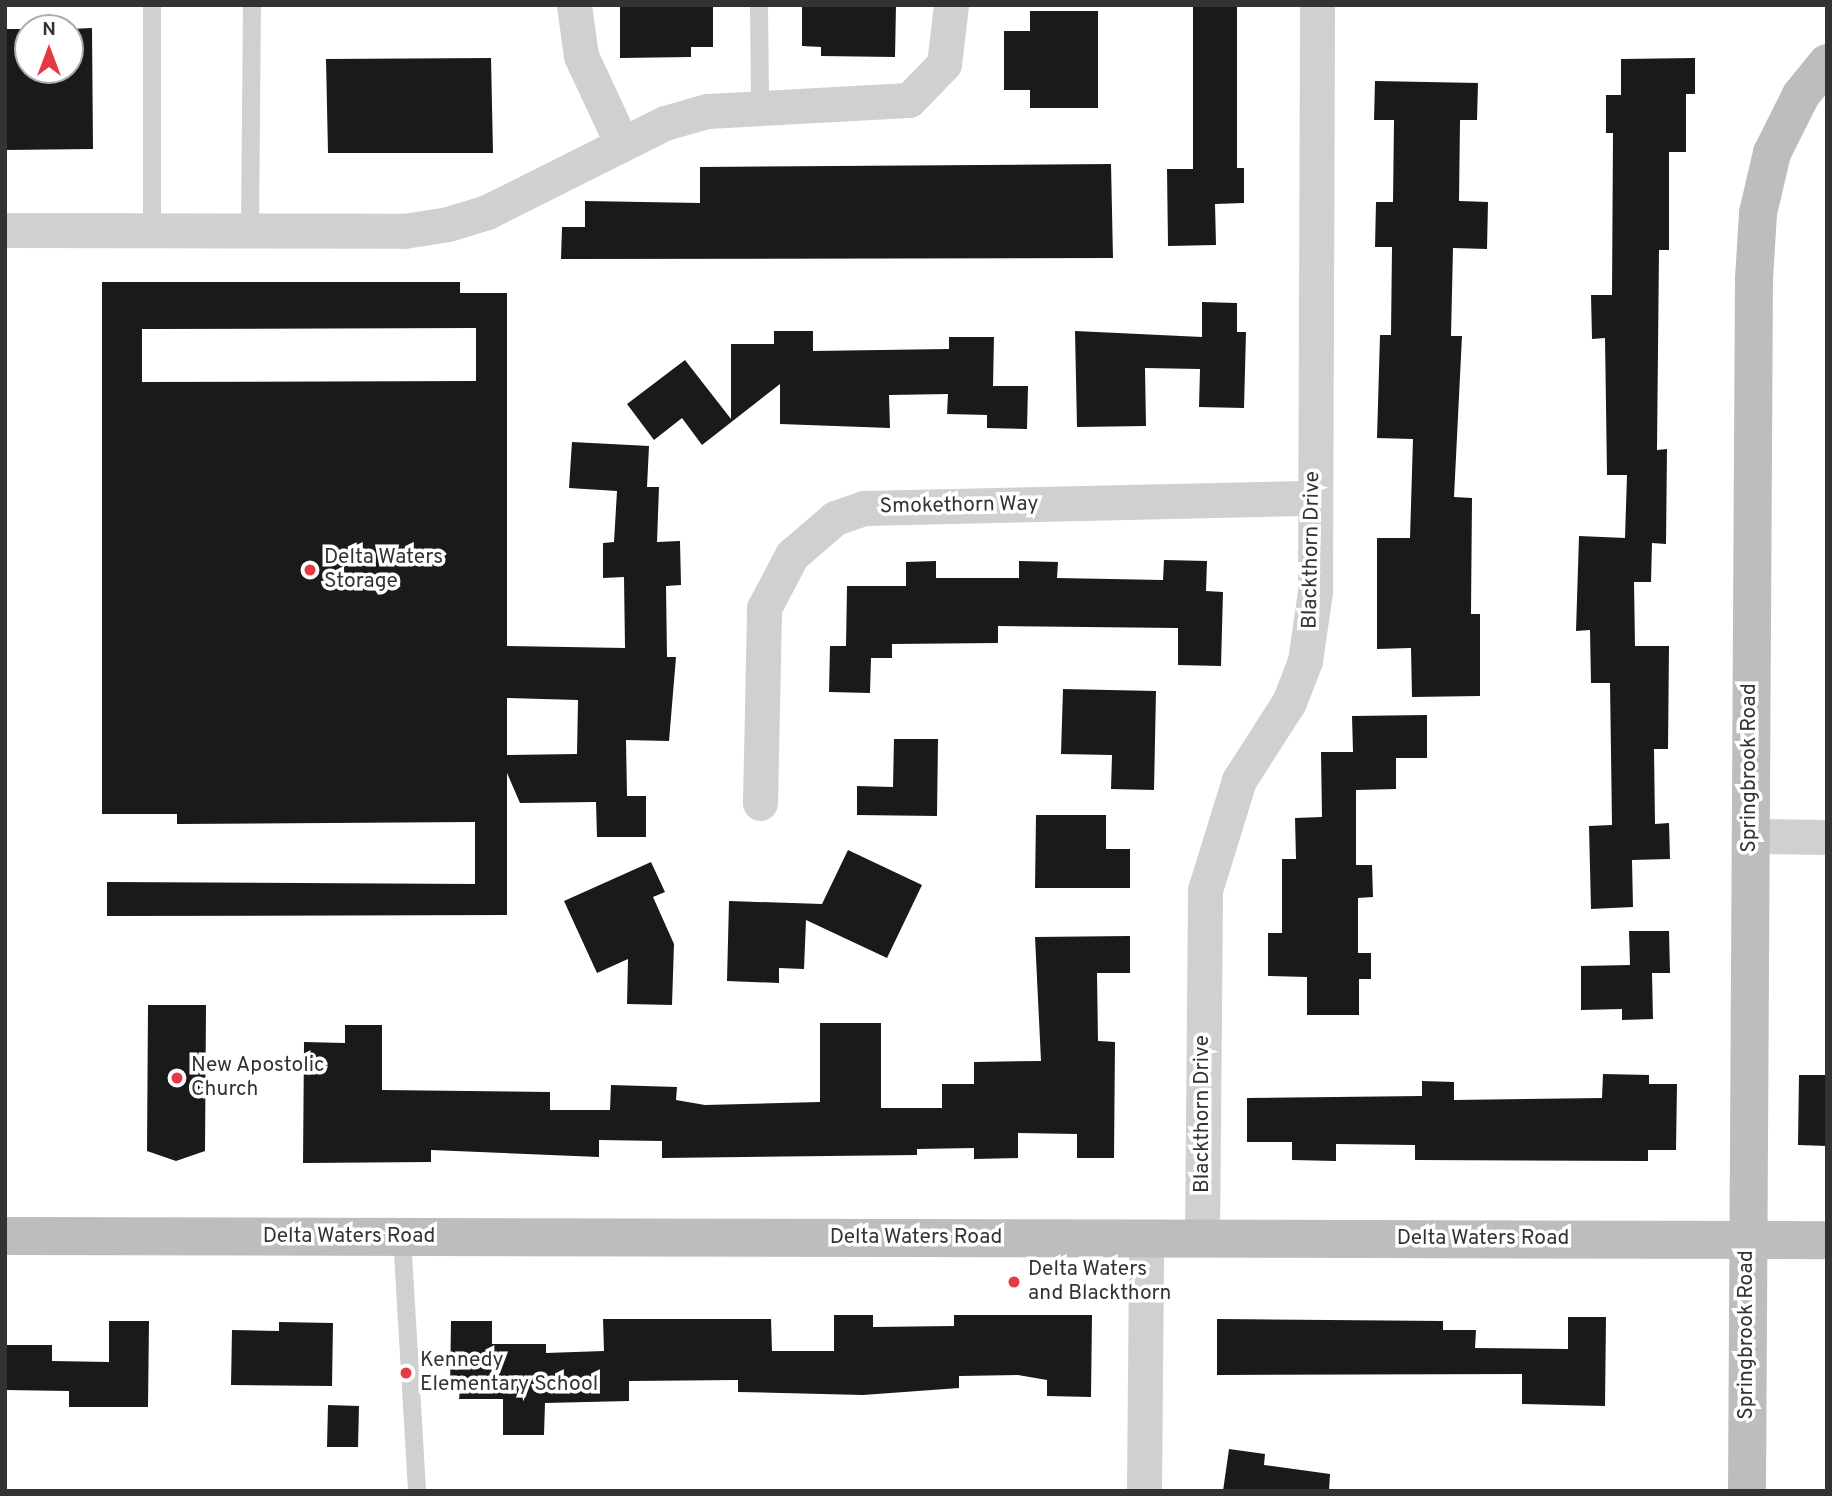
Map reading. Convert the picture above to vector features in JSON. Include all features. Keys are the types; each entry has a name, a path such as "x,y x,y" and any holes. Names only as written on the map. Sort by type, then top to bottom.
{"main road":[{"name":"Springbrook Road","path":"1747,1491 1750,836 1758,213 1772,153 1801,95 1827,63"},
{"name":"Delta Waters Road","path":"5,1236 1827,1240"}],"street":[{"path":"574,5 581,56 622,145"},
{"path":"5,230 404,231 448,223 487,212 622,145 707,111 760,104 909,100 944,64 951,5"},
{"name":"Blackthorn Drive","path":"1202,1239 1205,890 1239,780 1289,702 1306,661 1315,592 1317,5"},
{"name":"Smokethorn Way","path":"760,803 764,608 792,555 835,518 864,508 1314,498"},
{"path":"1750,836 1827,837"},
{"path":"1144,1491 1146,1239"}],"lane":[{"path":"152,5 152,231"},
{"path":"250,230 252,5"},
{"path":"759,5 760,104"},
{"path":"402,1237 417,1491"}],"building":[{"path":"620,5 713,5 713,47 691,47 691,57 620,58"},
{"path":"802,5 896,5 895,57 821,56 821,47 802,46"},
{"path":"1193,5 1237,5 1237,168 1244,168 1244,203 1215,204 1216,245 1168,246 1167,169 1193,169"},
{"path":"1030,11 1098,11 1098,108 1030,108 1030,90 1004,90 1004,31 1030,31"},
{"path":"84,28 92,28 93,149 5,150 5,29 14,29 14,84 84,84"},
{"path":"491,58 493,153 328,153 326,59"},
{"path":"1695,58 1695,94 1686,94 1686,152 1669,152 1669,250 1659,250 1657,450 1667,449 1666,544 1652,543 1651,582 1634,582 1635,646 1669,646 1668,749 1654,749 1655,824 1669,823 1670,859 1632,860 1633,907 1591,909 1589,826 1612,825 1610,683 1591,683 1590,630 1576,631 1579,536 1625,538 1627,475 1607,475 1605,338 1592,339 1591,295 1612,295 1613,133 1606,133 1606,95 1621,95 1621,59"},
{"path":"1375,81 1478,83 1477,120 1460,120 1459,201 1488,202 1487,249 1453,248 1451,336 1462,336 1454,497 1472,498 1471,614 1480,614 1480,696 1412,697 1411,648 1377,649 1377,538 1410,538 1413,439 1377,438 1380,335 1391,335 1392,247 1375,247 1376,202 1393,202 1394,120 1374,120"},
{"path":"1111,164 1113,258 561,259 562,227 585,227 585,201 700,203 700,167"},
{"path":"102,282 460,282 460,293 507,293 507,646 625,648 624,577 603,578 603,543 614,542 617,491 569,488 572,442 649,446 647,487 659,487 657,542 680,541 681,585 666,586 667,657 676,657 669,741 626,740 627,796 646,796 646,837 597,837 596,802 520,803 507,773 507,915 107,916 107,882 475,884 475,822 177,824 177,814 102,814","holes":["476,328 476,381 142,382 142,329","507,698 578,700 577,754 507,755"]},
{"path":"1202,302 1237,303 1237,332 1246,332 1244,408 1199,407 1200,369 1145,368 1146,426 1077,427 1075,331 1202,337"},
{"path":"774,331 813,331 813,351 949,349 949,337 994,337 993,386 1028,386 1027,429 987,428 987,415 947,414 948,394 889,395 890,428 780,424 780,384 702,445 682,418 654,440 627,404 685,360 731,419 731,344 774,344"},
{"path":"1164,560 1207,561 1206,591 1223,592 1221,666 1178,665 1178,628 998,626 998,643 892,644 892,658 871,658 870,693 829,692 830,646 846,646 847,586 906,586 906,562 936,561 936,578 1019,578 1019,561 1058,562 1057,578 1163,580"},
{"path":"1063,689 1156,691 1154,790 1111,789 1112,755 1061,754"},
{"path":"1427,715 1427,758 1396,758 1396,789 1356,790 1356,865 1372,865 1373,897 1358,898 1358,953 1371,953 1371,979 1359,979 1359,1015 1307,1015 1307,977 1268,976 1268,933 1282,933 1282,859 1296,859 1295,818 1322,817 1321,752 1353,752 1352,716"},
{"path":"894,739 938,739 937,816 857,815 857,786 893,787"},
{"path":"1036,815 1106,815 1106,849 1130,849 1130,888 1035,888"},
{"path":"848,850 922,885 887,958 806,920 804,969 779,968 779,983 727,981 729,901 822,904"},
{"path":"651,862 665,892 653,897 674,944 672,1005 627,1004 628,959 597,973 564,901"},
{"path":"1629,931 1669,931 1670,973 1652,973 1653,1019 1622,1020 1622,1009 1581,1010 1581,966 1630,965"},
{"path":"1130,936 1130,973 1097,973 1098,1041 1115,1042 1114,1158 1077,1158 1077,1134 1018,1133 1018,1158 974,1159 974,1148 917,1149 917,1155 662,1158 662,1141 599,1140 599,1157 431,1150 431,1162 303,1163 304,1042 345,1043 345,1025 382,1025 382,1090 550,1092 550,1110 610,1110 611,1085 677,1087 676,1100 705,1105 820,1102 820,1023 881,1023 881,1108 942,1108 942,1084 974,1084 974,1062 1041,1061 1035,937"},
{"name":"New Apostolic Church","path":"148,1005 206,1005 205,1151 176,1161 147,1151"},
{"path":"1603,1074 1649,1075 1649,1084 1677,1084 1676,1150 1648,1150 1648,1161 1415,1160 1415,1145 1336,1144 1336,1161 1292,1160 1292,1142 1247,1142 1247,1098 1422,1096 1422,1081 1454,1082 1454,1100 1602,1098"},
{"path":"1799,1075 1827,1075 1827,1146 1798,1145"},
{"path":"834,1315 873,1315 873,1327 954,1326 954,1315 1092,1315 1091,1397 1047,1396 1047,1380 1018,1375 959,1376 959,1388 863,1395 738,1392 738,1380 629,1381 629,1401 545,1403 544,1435 503,1435 503,1399 459,1399 460,1390 450,1390 451,1321 492,1321 492,1344 546,1344 546,1353 604,1351 603,1319 771,1319 772,1351 834,1351"},
{"path":"1568,1317 1606,1317 1605,1406 1522,1404 1522,1374 1217,1375 1217,1319 1443,1321 1443,1330 1476,1330 1475,1348 1568,1349"},
{"path":"109,1321 149,1321 148,1407 69,1407 69,1391 5,1390 5,1345 52,1345 52,1361 109,1362"},
{"path":"279,1322 333,1323 332,1386 231,1385 232,1330 279,1331"},
{"path":"328,1405 359,1406 358,1447 327,1447"},
{"path":"1229,1449 1265,1454 1264,1465 1330,1474 1329,1491 1223,1491"}],"place":[{"name":"Delta Waters Storage","path":"310,570"},
{"name":"New Apostolic Church","path":"177,1078"},
{"name":"Delta Waters and Blackthorn","path":"1014,1282"},
{"name":"Kennedy Elementary School","path":"406,1373"}]}
